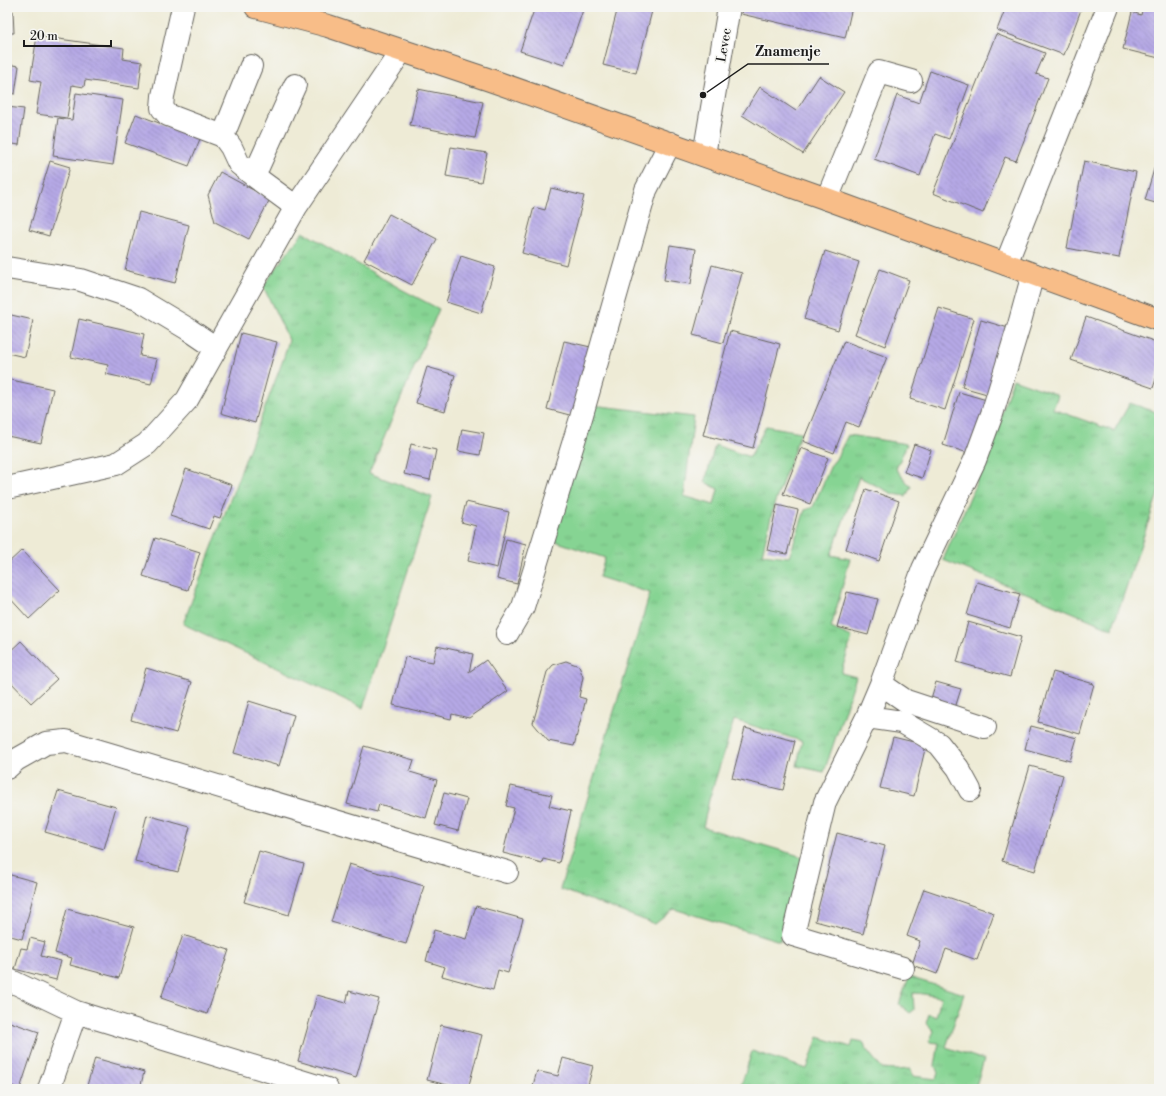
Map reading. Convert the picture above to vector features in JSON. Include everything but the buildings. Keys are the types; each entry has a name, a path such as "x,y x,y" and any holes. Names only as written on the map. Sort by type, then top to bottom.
{"main road":[{"path":"256,7 328,26 402,50 704,155 1159,320"}],"street":[{"path":"183,7 163,96 162,108 168,115 223,136 231,147 239,164 296,207"},
{"name":"Levec","path":"704,155 729,7"},
{"path":"1006,264 1108,7"},
{"path":"7,488 116,464 147,444 187,400 296,207 402,50"},
{"path":"223,136 251,66"},
{"path":"827,199 879,72 911,81"},
{"path":"254,176 295,85"},
{"path":"507,634 523,607 581,418 646,190 670,143"},
{"path":"7,268 81,280 138,299 216,348"},
{"path":"903,968 793,935 825,802 867,717 881,684 923,569 975,460 992,414 1033,274"},
{"path":"881,684 906,701 985,727"},
{"path":"867,717 902,722 939,744 958,768 970,790"},
{"path":"7,768 16,760 46,744 66,741 507,872"},
{"path":"7,979 76,1012 327,1089"},
{"path":"49,1089 76,1012"}],"green space":[{"path":"303,232 401,289 439,309 369,473 432,497 363,708 183,624 283,360 289,340 263,286"},
{"path":"1013,379 1058,395 1053,409 1114,431 1130,403 1159,413 1159,491 1112,629 943,560 985,462"},
{"path":"592,405 694,417 684,496 714,505 718,489 705,482 715,445 750,457 766,426 801,432 774,505 762,554 789,557 805,510 813,507 831,465 836,459 848,435 907,444 896,469 911,487 906,496 893,494 859,477 831,555 850,559 831,628 852,637 841,673 856,677 824,772 797,766 802,741 734,720 709,800 703,827 803,857 780,941 674,909 655,924 560,889 650,593 599,577 605,558 552,540"},
{"path":"909,977 964,994 946,1047 984,1060 975,1089 740,1089 752,1051 807,1069 818,1037 851,1047 853,1041 864,1043 866,1049 882,1069 911,1069 913,1076 936,1079 938,1073 935,1066 939,1043 929,1042 934,1031 926,1023 929,1014 936,1017 941,997 913,993 914,1010 910,1013 899,1004"}],"place":[{"name":"Znamenje","path":"703,95"}]}
